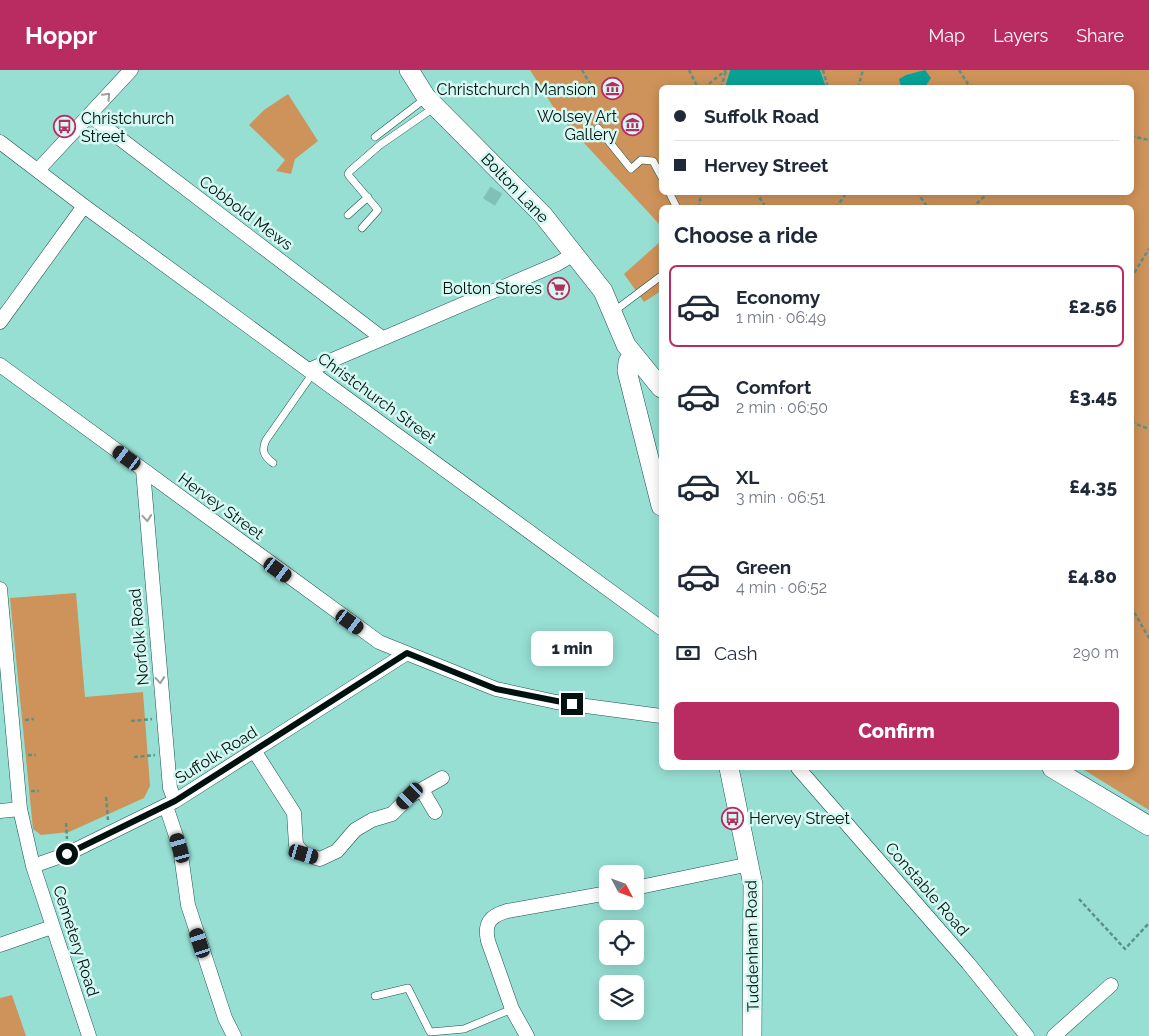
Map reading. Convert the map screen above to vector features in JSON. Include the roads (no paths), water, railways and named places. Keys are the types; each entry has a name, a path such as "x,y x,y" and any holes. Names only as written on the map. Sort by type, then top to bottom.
{"main road":[{"name":"Bolton Lane","path":"409,70 431,102 502,181 543,215 574,254 602,291 620,334 632,355 659,386"},
{"path":"632,355 628,362 627,371 659,498"},
{"name":"Tuddenham Road","path":"729,770 750,864 753,893 752,1036"},
{"path":"1055,770 1149,826"}],"street":[{"path":"38,170 131,70"},
{"name":"Cobbold Mews","path":"89,115 382,338"},
{"name":"Christchurch Street","path":"0,142 84,206 659,627"},
{"path":"0,322 84,206"},
{"path":"312,371 382,338 557,264 574,254"},
{"name":"Hervey Street","path":"0,365 379,642 505,692 556,702 659,716"},
{"name":"Norfolk Road","path":"143,470 171,803 188,905 225,1018 234,1036"},
{"name":"Cemetery Road","path":"0,589 20,809 33,866 89,1036"},
{"name":"Suffolk Road","path":"33,866 67,854 171,803 255,752 407,653"},
{"path":"255,752 294,813 293,836 296,845 304,854 320,859 337,851 355,830 372,820 392,814 410,796 442,778"},
{"name":"Constable Road","path":"800,770 968,964 1027,1036"},
{"path":"422,790 435,812"},
{"path":"0,811 20,809"},
{"path":"644,886 750,864"},
{"path":"527,1036 512,1009 488,941 486,931 490,918 507,911 599,895"},
{"path":"0,945 52,927"},
{"path":"1054,1036 1110,985"}],"lane":[{"path":"375,137 431,102"},
{"path":"362,228 378,210 348,174 431,102"},
{"path":"598,128 632,169 641,160 653,161 659,172"},
{"path":"348,215 368,197"},
{"path":"612,313 659,278"},
{"path":"273,463 264,454 263,447 312,371"},
{"path":"375,996 408,988 430,1032 464,1029 512,1009"}],"water":[{"path":"730,70 820,70 825,85 726,85"},
{"path":"925,70 931,78 926,85 900,85 899,79"}],"tunnel":[{"path":"489,202 499,186"}],"place":[{"name":"Christchurch Mansion","path":"612,89"},
{"name":"Wolsey Art Gallery","path":"633,125"},
{"name":"Christchurch Street","path":"65,127"},
{"name":"Bolton Stores","path":"558,288"},
{"name":"Hervey Street","path":"733,818"}]}
